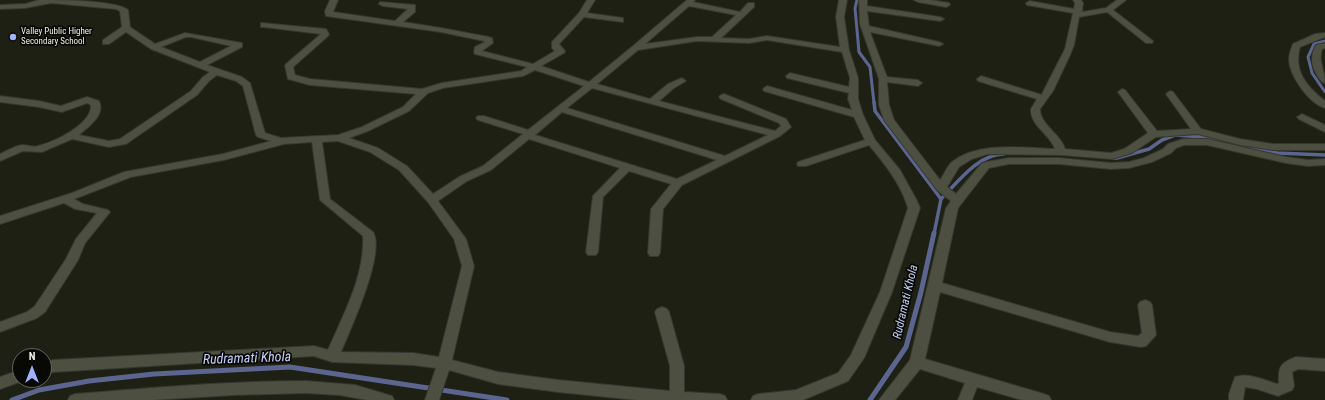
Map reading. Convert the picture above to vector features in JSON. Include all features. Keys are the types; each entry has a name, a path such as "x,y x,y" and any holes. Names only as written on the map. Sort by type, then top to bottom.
{"street":[{"path":"0,7 25,6 44,1 88,0"},
{"path":"334,0 328,11 329,14 440,30 486,39 489,40 489,42 478,49 478,52 534,67 590,85 777,134"},
{"path":"0,220 65,198 128,174 224,158 280,141 339,138 365,129 406,109 424,92 442,86 523,73 561,51 556,48 555,44 582,14 591,0"},
{"path":"758,400 797,396 843,378 857,358 886,292 914,208 912,199 896,170 871,141 858,115 853,91 854,78 845,50 840,17 843,0"},
{"path":"918,0 946,5"},
{"path":"1062,152 1061,146 1044,127 1036,115 1035,108 1037,103 1046,95 1070,45 1072,25 1079,3 1077,0"},
{"path":"1030,3 1077,13 1108,10 1122,0"},
{"path":"44,1 117,7 124,10 126,28 154,47 199,66 238,79 247,85 261,135 280,141"},
{"path":"432,200 463,179 487,168 636,48 689,2 741,14"},
{"path":"383,4 412,7 412,10 396,24"},
{"path":"940,19 863,4 865,28 883,79 884,105 889,120 941,188 957,200"},
{"path":"715,39 751,5"},
{"path":"1108,10 1150,41"},
{"path":"582,14 620,20"},
{"path":"264,25 323,31 325,34 289,66 291,77 310,82 424,92"},
{"path":"106,42 126,28"},
{"path":"865,28 939,44"},
{"path":"154,47 191,34 240,45 199,66"},
{"path":"1325,35 1318,36 1296,46 1292,60 1297,77 1316,99 1325,105"},
{"path":"636,48 677,41 715,39 749,41 767,38 845,50"},
{"path":"1325,44 1319,47 1316,53 1315,63 1320,74 1325,80"},
{"path":"70,136 109,144 123,142 194,93 206,79 216,72"},
{"path":"790,76 853,91"},
{"path":"883,79 918,83"},
{"path":"981,79 1043,98"},
{"path":"652,102 671,86 682,81"},
{"path":"767,88 858,115"},
{"path":"1122,92 1154,134"},
{"path":"1170,94 1198,131"},
{"path":"654,252 658,209 678,183 777,134 786,127 783,122 724,97"},
{"path":"0,99 39,104 62,109 87,100 96,103 97,109 92,118 70,136 38,150 21,148 0,158"},
{"path":"561,109 726,160"},
{"path":"1302,117 1325,129"},
{"path":"481,118 678,183"},
{"path":"941,188 955,165 968,158 987,151 1062,152 1112,156 1128,151 1154,134 1198,131 1240,142 1273,147 1325,147"},
{"path":"339,138 374,150 403,168 432,200 460,239 468,266 443,369 432,400"},
{"path":"317,140 325,200 369,235 370,250 359,294 332,357"},
{"path":"802,164 871,141"},
{"path":"886,400 917,362 936,286 952,208 986,165 997,162 1059,161 1111,166 1129,165 1148,160 1167,151 1172,146 1183,142 1207,142 1286,160 1308,163 1325,162"},
{"path":"592,252 598,196 627,167"},
{"path":"0,328 32,315 40,309 72,260 80,242 104,212 96,209 74,206 65,198"},
{"path":"936,286 1110,337 1141,342 1150,335 1145,305"},
{"path":"662,312 677,366 677,398"},
{"path":"52,366 314,351 332,357 413,359 443,369 498,378 677,398 720,400"},
{"path":"917,362 1044,400"},
{"path":"1236,400 1236,394 1240,381 1257,383 1278,390 1287,386 1285,370 1296,363 1325,365"},
{"path":"0,382 12,378"},
{"path":"965,400 973,380"},
{"path":"76,400 210,390 319,386 365,394 387,400"}],"waterway":[{"path":"857,0 855,8 859,52 870,67 874,103"},
{"path":"1325,41 1314,44 1308,57 1312,73 1325,92"},
{"path":"874,102 875,111 941,199"},
{"path":"1111,158 1117,158 1149,149 1162,140 1175,135 1203,137 1277,153 1325,155"},
{"path":"941,199 969,170 977,164 995,155 1004,154"},
{"name":"Rudramati Khola","path":"934,234 941,199"},
{"name":"Rudramati Khola","path":"870,400 906,347 921,292 934,233"},
{"name":"Rudramati Khola","path":"12,400 39,390 89,381 154,374 290,367 507,400"}],"place":[{"name":"Valley Public Higher Secondary School","path":"13,37"}]}
